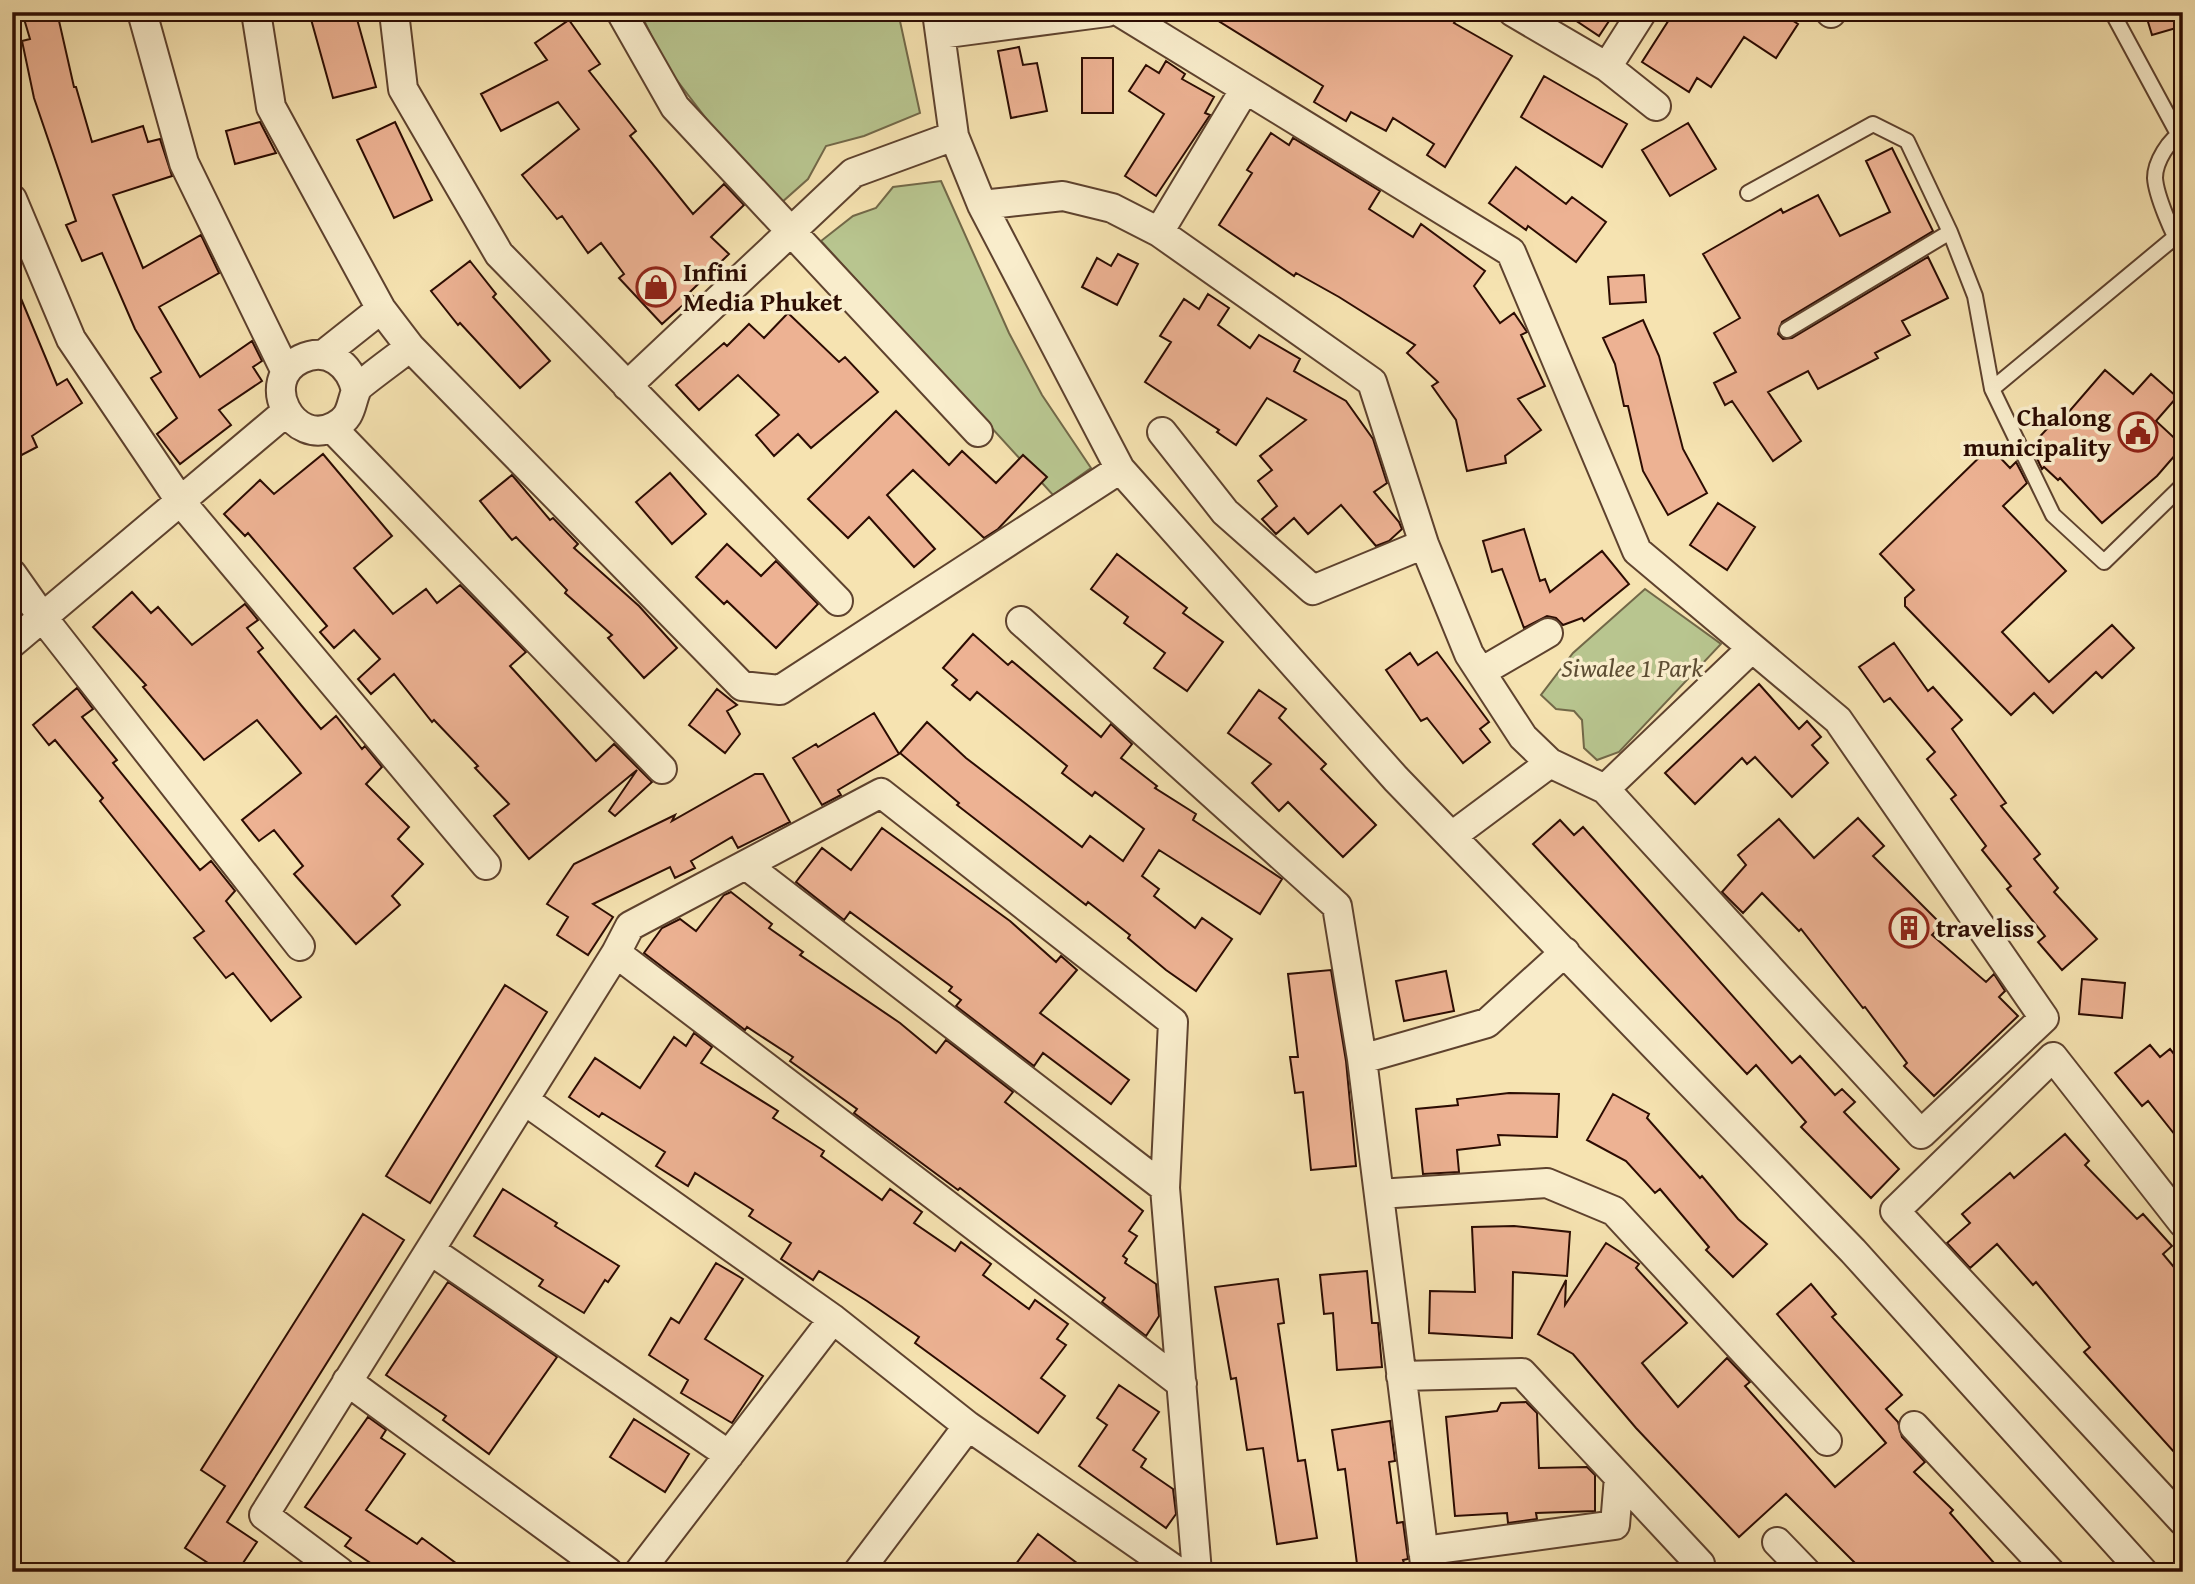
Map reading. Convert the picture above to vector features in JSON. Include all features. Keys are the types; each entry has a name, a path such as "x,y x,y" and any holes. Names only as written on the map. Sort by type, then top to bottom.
{"street":[{"path":"142,12 184,163 286,372"},
{"path":"256,12 271,107 381,309 410,347 742,686 780,690 1120,470"},
{"path":"394,12 403,89 499,254 838,601"},
{"path":"621,12 676,107 794,230 978,432"},
{"path":"1107,12 938,23 954,136 982,205 1120,470 1396,779 1853,1251 2143,1572"},
{"path":"982,205 1063,196 1112,208 1159,232 1372,382 1424,544 1469,654 1524,737 1550,763 1605,789 1921,1134 2044,1018 1838,720 1637,551 1511,252 1120,12"},
{"path":"1513,12 1607,67 1657,106"},
{"path":"1607,67 1642,12"},
{"path":"1159,232 1245,89"},
{"path":"626,386 853,173 954,136"},
{"path":"12,199 71,339 181,502 486,865"},
{"path":"323,355 381,309"},
{"path":"356,390 410,347"},
{"path":"323,355 335,358 346,367 356,390 352,411 332,428 306,429 286,412 280,398 286,372 298,360 323,355"},
{"path":"12,643 286,412"},
{"path":"332,428 662,769"},
{"path":"1162,432 1225,512 1313,590 1424,544"},
{"path":"12,574 43,618 300,946"},
{"path":"1021,621 1338,906 1362,1059 1425,1561 1615,1525 1619,1478"},
{"path":"1482,672 1548,633"},
{"path":"1605,789 1752,648"},
{"path":"1452,836 1550,763"},
{"path":"340,1572 264,1514 616,953 630,926 881,793 1173,1022 1165,1188 1197,1572"},
{"path":"746,865 1165,1188"},
{"path":"1362,1059 1487,1023 1564,952"},
{"path":"616,953 1182,1384"},
{"path":"2183,1223 2053,1057 1895,1211 2183,1521"},
{"path":"524,1100 833,1319 968,1426 1178,1572"},
{"path":"1379,1194 1548,1183 1614,1210 1827,1441"},
{"path":"430,1250 729,1455"},
{"path":"639,1572 833,1319"},
{"path":"1401,1376 1522,1373 1700,1564"},
{"path":"347,1381 608,1572"},
{"path":"858,1572 968,1426"},
{"path":"1914,1426 2050,1572"},
{"path":"1777,1542 1806,1572"}],"lane":[{"path":"1992,389 2179,244 2155,178 2160,158 2180,133 2112,12"},
{"path":"1748,193 1873,124 1907,141 1950,232 1975,296 1992,389 2053,515 2104,562 2183,485"},
{"path":"1787,330 1950,232"}],"green space":[{"path":"640,12 898,12 920,113 864,136 826,146 808,179 781,203 718,134 666,66"},
{"path":"941,181 1009,333 1042,395 1091,468 1053,495 821,241 853,216 876,208 893,187"},
{"name":"Siwalee 1 Park","path":"1645,589 1721,644 1619,752 1597,760 1584,748 1582,720 1574,711 1556,709 1541,695 1573,653"}],"building":[{"path":"22,12 57,12 74,87 92,142 143,126 148,142 160,139 172,176 113,195 143,268 201,235 219,273 159,307 200,377 252,341 262,361 253,367 262,381 219,410 231,425 180,464 157,434 177,418 151,378 161,372 135,329 102,253 82,261 66,225 76,221 34,98 22,41 30,39"},
{"path":"309,12 355,12 376,87 333,98"},
{"path":"1204,12 1446,12 1457,19 1454,23 1512,56 1445,167 1427,155 1434,144 1393,118 1386,131 1351,112 1346,121 1314,102 1323,86"},
{"path":"1563,12 1615,12 1599,36"},
{"path":"1674,12 1779,12 1798,24 1776,58 1744,37 1711,87 1697,78 1689,92 1642,62"},
{"path":"2145,12 2183,12 2183,26 2152,35"},
{"path":"569,20 600,64 589,71 636,131 630,136 693,214 724,184 744,205 711,237 729,254 689,293 693,296 662,324 619,278 624,274 601,243 588,253 562,216 557,219 522,175 579,129 558,102 501,131 481,94 547,60 535,43"},
{"path":"1019,47 1023,65 1037,63 1047,111 1011,118 998,51"},
{"path":"1082,58 1113,58 1113,113 1082,113"},
{"path":"1166,61 1185,74 1182,79 1214,97 1205,113 1210,115 1156,196 1125,176 1164,114 1129,91 1146,65 1159,73"},
{"path":"1544,76 1627,124 1602,167 1521,117"},
{"path":"260,122 276,153 235,164 226,131"},
{"path":"395,122 432,200 394,218 357,140"},
{"path":"1688,123 1716,169 1670,196 1642,150"},
{"path":"1271,133 1289,145 1293,138 1380,191 1369,209 1413,237 1421,224 1485,271 1474,286 1500,323 1514,313 1527,332 1521,335 1545,386 1518,399 1541,430 1505,456 1506,463 1467,471 1456,420 1432,386 1438,382 1407,353 1415,345 1339,297 1296,273 1294,276 1219,225 1252,173 1247,170"},
{"path":"1892,148 1933,231 1782,322 1778,334 1783,339 1792,338 1928,257 1948,298 1902,321 1910,335 1875,353 1878,358 1818,389 1808,371 1768,392 1801,441 1773,461 1732,401 1725,405 1714,383 1736,372 1714,333 1740,318 1703,254 1781,209 1783,213 1818,195 1840,236 1890,212 1866,161"},
{"path":"1516,167 1566,204 1572,197 1606,222 1576,262 1528,226 1526,230 1489,203"},
{"path":"1118,254 1138,264 1117,305 1082,287 1097,258 1111,266"},
{"path":"470,261 496,294 493,297 550,361 520,388 460,323 458,325 431,291"},
{"path":"1644,275 1646,302 1610,304 1608,277"},
{"path":"12,277 57,385 67,379 82,403 32,436 37,447 12,460"},
{"path":"1208,294 1229,308 1218,325 1250,348 1259,335 1300,359 1294,371 1346,401 1373,439 1387,483 1374,492 1402,529 1389,541 1376,546 1341,505 1308,534 1294,518 1276,534 1262,519 1277,506 1258,481 1272,470 1260,456 1306,420 1267,398 1236,445 1217,432 1219,430 1145,382 1171,342 1160,336 1184,299 1199,309"},
{"path":"788,313 839,362 845,357 878,392 811,448 798,434 774,456 756,435 779,415 738,375 699,410 676,385 724,343 727,346 749,324 764,338"},
{"path":"1643,320 1659,356 1683,449 1707,493 1668,515 1643,471 1628,406 1624,406 1615,364 1603,338"},
{"path":"2105,370 2133,394 2151,374 2177,397 2156,421 2183,446 2157,476 2102,523 2060,478 2058,480 2044,467 2042,469 2031,446 2058,417 2061,421"},
{"path":"896,411 949,465 962,451 996,483 1023,455 1047,477 998,529 984,538 913,470 887,495 935,549 914,567 869,517 848,538 808,499"},
{"path":"1990,447 2010,468 2016,462 2027,483 2003,506 2066,571 2002,632 2049,682 2112,625 2134,648 2102,678 2096,672 2053,713 2034,693 2011,715 1905,606 1905,598 1914,590 1880,554"},
{"path":"323,454 392,536 354,568 393,614 426,589 437,603 460,585 526,652 510,666 596,761 614,744 652,782 615,816 609,811 637,770 529,859 494,816 509,804 475,768 478,766 434,720 432,722 394,674 371,694 358,679 380,659 354,630 334,648 320,632 327,626 248,533 245,536 224,514 260,480 274,494"},
{"path":"670,473 706,514 672,544 636,502"},
{"path":"512,475 550,520 553,518 578,544 574,548 639,606 677,648 644,678 608,638 612,635 565,593 567,590 516,537 512,540 480,501"},
{"path":"1718,503 1755,527 1727,570 1690,545"},
{"path":"1524,529 1540,581 1545,579 1550,592 1602,551 1629,584 1584,621 1582,618 1563,625 1556,618 1547,616 1524,628 1502,569 1492,572 1483,541"},
{"path":"727,544 761,576 776,561 818,604 776,648 727,601 724,604 696,577"},
{"path":"1117,554 1187,608 1183,613 1223,642 1187,691 1154,668 1165,653 1124,623 1128,617 1091,589"},
{"path":"132,592 151,613 158,607 192,645 245,604 258,620 247,628 263,648 258,652 321,729 336,716 362,749 365,746 382,767 366,784 409,827 398,839 423,864 392,896 400,905 356,944 294,874 303,866 274,830 259,841 242,820 301,773 257,720 204,760 143,687 146,685 93,627"},
{"path":"973,634 1008,665 1012,661 1101,737 1111,724 1132,744 1121,758 1157,786 1155,788 1196,814 1193,820 1282,879 1260,914 1159,850 1142,876 1159,889 1154,896 1195,928 1202,918 1232,939 1196,991 1166,970 1128,938 1130,935 1088,902 1086,905 957,805 959,803 900,753 927,722 966,758 1082,847 1090,836 1123,861 1144,829 1095,792 1092,796 1062,773 1067,766 977,692 970,700 952,685 957,680 943,668"},
{"path":"1894,643 1928,691 1933,687 1962,720 1952,729 2006,803 2001,806 2040,854 2034,859 2058,888 2054,892 2097,939 2062,970 2038,942 2045,936 2007,889 2011,886 1982,850 1986,846 1951,799 1956,795 1927,759 1935,752 1890,698 1884,702 1859,667"},
{"path":"1437,652 1489,722 1480,729 1490,742 1463,763 1427,718 1421,721 1386,670 1410,653 1418,665"},
{"path":"1759,684 1799,729 1807,721 1821,737 1812,745 1828,763 1792,797 1755,757 1747,764 1742,758 1695,804 1665,773"},
{"path":"77,688 93,709 82,717 117,760 113,763 200,870 211,861 235,891 226,901 301,997 271,1021 233,973 226,978 194,938 204,931 100,801 103,798 55,740 49,745 33,725"},
{"path":"717,689 737,705 727,711 740,734 725,753 689,725"},
{"path":"1259,690 1286,709 1279,718 1326,764 1321,769 1376,825 1343,857 1288,802 1279,811 1252,783 1271,764 1228,733"},
{"path":"874,713 899,754 838,790 841,795 822,805 793,758 816,744 818,747"},
{"path":"755,774 763,774 790,822 738,848 732,837 691,861 695,868 675,878 670,867 593,904 613,917 588,955 557,935 568,917 547,904 574,864 675,815 672,821"},
{"path":"1858,818 1884,846 1873,856 1942,925 1932,935 1986,982 1994,974 2005,991 1999,997 2018,1016 1934,1096 1904,1066 1907,1063 1865,1007 1863,1008 1801,929 1799,931 1762,893 1743,913 1722,892 1746,865 1738,855 1779,819 1814,858"},
{"path":"1560,820 1574,835 1583,827 1792,1063 1800,1056 1835,1095 1842,1089 1855,1102 1844,1112 1899,1169 1871,1198 1801,1127 1806,1122 1756,1065 1747,1074 1533,844"},
{"path":"882,828 1010,921 1056,962 1061,956 1077,970 1040,1013 1129,1080 1111,1104 1043,1053 1034,1066 956,1006 961,1000 949,991 952,987 850,912 844,920 796,882 822,848 851,870"},
{"path":"731,892 772,924 769,928 803,952 800,955 900,1023 936,1053 946,1040 1013,1092 1005,1102 1143,1211 1129,1231 1137,1236 1123,1256 1127,1259 1125,1263 1156,1284 1159,1316 1146,1336 1102,1302 1105,1298 960,1188 958,1190 854,1113 857,1109 790,1061 793,1057 747,1027 745,1030 644,953 662,928 680,919 696,931 724,895"},
{"path":"1331,970 1346,1061 1356,1166 1311,1170 1303,1092 1295,1093 1290,1057 1298,1057 1288,974"},
{"path":"1446,971 1454,1011 1404,1021 1396,981"},
{"path":"2082,979 2125,983 2122,1018 2079,1014"},
{"path":"505,985 547,1012 430,1203 386,1176"},
{"path":"694,1033 712,1047 701,1063 778,1111 773,1118 824,1151 821,1156 882,1200 890,1189 922,1212 914,1223 955,1251 961,1242 991,1264 983,1275 1029,1309 1035,1300 1068,1324 1057,1339 1066,1345 1041,1378 1065,1396 1038,1433 915,1343 919,1337 867,1301 819,1271 813,1280 781,1259 791,1243 749,1216 753,1210 695,1173 688,1186 656,1166 665,1152 602,1113 599,1117 569,1097 595,1058 640,1088 674,1037 686,1046"},
{"path":"2150,1045 2160,1057 2170,1049 2183,1065 2183,1145 2148,1101 2142,1106 2115,1073"},
{"path":"1509,1093 1559,1094 1557,1137 1498,1135 1500,1145 1457,1150 1459,1172 1423,1174 1416,1109 1458,1105 1457,1099"},
{"path":"1613,1094 1649,1114 1647,1118 1700,1178 1702,1176 1738,1219 1767,1244 1733,1277 1706,1250 1709,1247 1660,1189 1655,1193 1626,1161 1587,1140"},
{"path":"2065,1134 2089,1161 2085,1165 2137,1219 2143,1214 2172,1246 2163,1254 2183,1278 2183,1462 2084,1352 2090,1347 2036,1282 2033,1285 1997,1244 1970,1268 1947,1243 1970,1223 1962,1214 2010,1173 2014,1178"},
{"path":"503,1189 619,1266 608,1282 605,1280 584,1313 539,1286 543,1280 474,1236"},
{"path":"363,1214 404,1240 227,1522 257,1542 237,1572 222,1572 185,1548 225,1486 201,1470"},
{"path":"1514,1226 1570,1232 1567,1276 1513,1272 1512,1338 1429,1333 1430,1291 1475,1292 1472,1227"},
{"path":"1606,1243 1639,1264 1636,1268 1687,1323 1642,1363 1678,1407 1727,1358 1750,1382 1745,1386 1835,1487 1886,1443 1777,1314 1811,1284 1836,1314 1832,1317 1902,1395 1886,1409 1898,1422 1902,1437 1925,1462 1914,1472 1953,1510 1950,1513 2002,1572 1864,1572 1786,1494 1739,1537 1636,1428 1573,1354 1538,1334 1566,1280 1565,1305"},
{"path":"716,1263 743,1279 705,1339 763,1376 732,1423 681,1393 688,1380 649,1355 671,1318 679,1323"},
{"path":"1367,1271 1372,1323 1378,1323 1382,1367 1337,1370 1333,1313 1324,1314 1320,1275"},
{"path":"1278,1279 1284,1323 1278,1324 1298,1461 1305,1460 1317,1538 1277,1544 1263,1448 1247,1450 1236,1378 1231,1379 1215,1287"},
{"path":"448,1282 557,1357 489,1454 443,1420 446,1416 386,1375"},
{"path":"1119,1385 1159,1412 1133,1450 1146,1459 1141,1467 1173,1489 1176,1514 1166,1528 1079,1466 1107,1425 1097,1418"},
{"path":"1526,1402 1537,1413 1539,1468 1587,1467 1595,1475 1595,1511 1536,1513 1537,1519 1508,1523 1507,1513 1455,1516 1446,1417 1497,1411 1501,1403"},
{"path":"368,1417 386,1430 381,1438 405,1454 366,1510 417,1544 422,1538 468,1572 384,1572 345,1546 351,1538 305,1507"},
{"path":"634,1419 689,1454 665,1492 610,1457"},
{"path":"1390,1421 1395,1461 1389,1462 1397,1523 1403,1522 1408,1559 1403,1560 1407,1572 1358,1572 1345,1469 1338,1470 1332,1430"},
{"path":"1038,1534 1089,1572 1010,1572"}],"place":[{"name":"Infini Media Phuket","path":"656,287"},
{"name":"Chalong municipality","path":"2138,432"},
{"name":"traveliss","path":"1909,928"}]}
